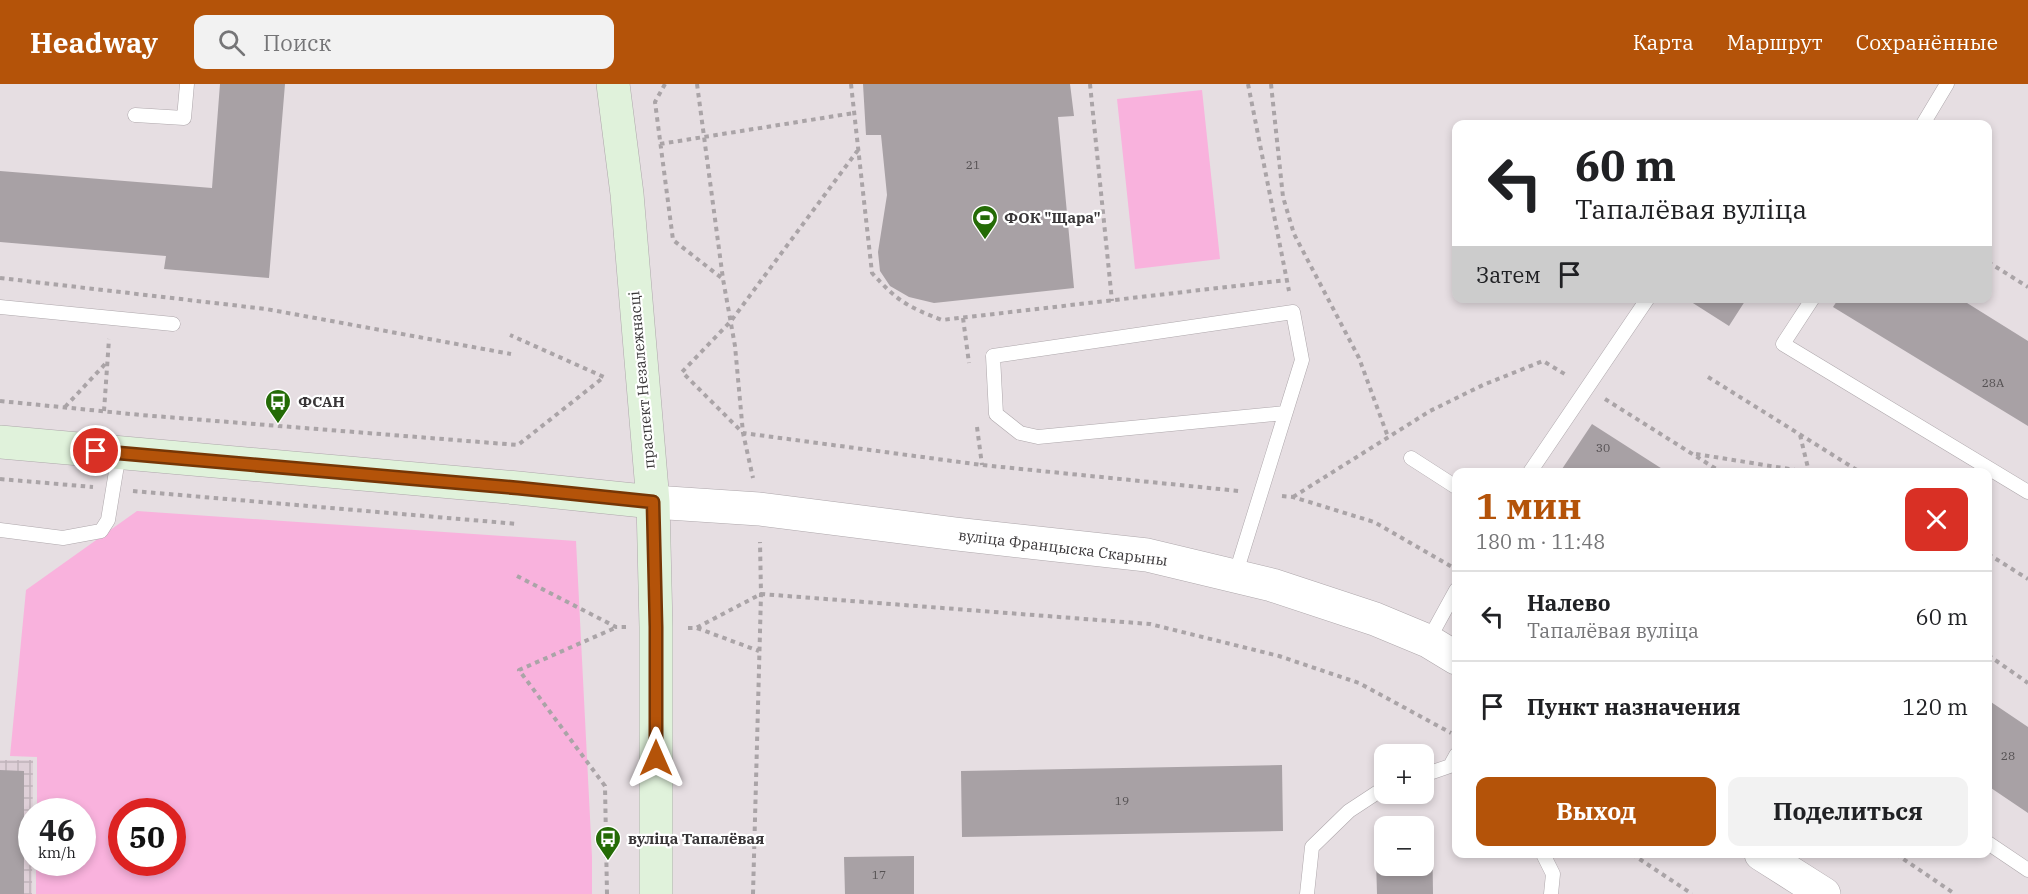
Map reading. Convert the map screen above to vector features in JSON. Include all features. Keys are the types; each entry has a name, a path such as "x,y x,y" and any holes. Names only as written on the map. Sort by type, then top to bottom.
{"main road":[{"name":"праспект Незалежнасці","path":"613,84 627,194 653,502 656,627 656,894"},
{"path":"0,442 653,502"}],"street":[{"name":"вуліца Францыска Скарыны","path":"653,502 759,508 956,534 1148,555 1272,585 1375,619 1428,641 1452,656"},
{"path":"1779,858 1824,894"}],"lane":[{"path":"135,115 184,118 188,84"},
{"path":"1925,120 1947,84"},
{"path":"1533,468 1645,303"},
{"path":"1810,303 1783,344 1988,468"},
{"path":"0,307 173,324"},
{"path":"1235,576 1302,360 1293,312 993,356 996,414 1020,433 1038,437 1285,413"},
{"path":"0,530 63,538 101,531 108,520 119,453"},
{"path":"1411,458 1452,484"},
{"path":"1992,470 2028,492"},
{"path":"1428,641 1452,597"},
{"path":"1434,771 1452,765"},
{"path":"1307,894 1312,847 1349,811 1374,795"},
{"path":"1992,846 2028,870"},
{"path":"1545,858 1553,874 1551,894"}],"path":[{"path":"665,84 654,102 673,240 723,279"},
{"path":"851,84 872,273 892,296 915,310 942,320 1287,280 1248,84"},
{"path":"1090,84 1112,301"},
{"path":"1270,84 1283,197 1294,234 1359,358 1388,437"},
{"path":"660,144 854,113"},
{"path":"858,150 732,321 682,372 743,432 982,465 1293,497 1374,522 1452,567"},
{"path":"1992,264 2028,287"},
{"path":"0,278 266,309 511,354"},
{"path":"104,411 113,291"},
{"path":"0,401 518,445 604,377 510,335"},
{"path":"1293,497 1430,411 1483,385 1543,361 1715,468"},
{"path":"64,407 108,362"},
{"path":"1708,376 1854,468"},
{"path":"1800,435 1808,468"},
{"path":"1692,453 1784,468"},
{"path":"0,479 518,524"},
{"path":"1992,556 2028,579"},
{"path":"517,576 616,627"},
{"path":"696,628 761,594 1150,624 1278,656 1359,682 1452,734"},
{"path":"607,894 605,786 519,670 616,627 696,628 759,651"},
{"path":"1992,658 2028,683"},
{"path":"1638,858 1692,894"},
{"path":"1902,858 1955,894"}],"shaded area":[{"path":"1202,90 1220,259 1135,269 1117,99"},
{"path":"137,511 576,541 592,894 36,894 36,876 96,876 96,798 37,798 37,757 10,756 26,590"},
{"path":"0,760 33,760 33,798 18,798 18,876 32,876 32,894 0,894"}],"building":[{"path":"220,84 285,84 269,278 164,269 166,256 0,242 0,171 212,188"},
{"path":"863,84 1070,84 1074,116 1058,117 1074,288 934,303 909,297 890,286 880,271 878,252 887,195 881,135 866,135"},
{"path":"1693,303 1744,303 1729,326"},
{"path":"1836,303 1967,303 2028,341 2028,426 1833,307"},
{"path":"1592,424 1661,468 1563,468"},
{"path":"1992,703 2028,727 2028,813 1992,789"},
{"path":"1282,765 1283,831 962,837 961,771"},
{"path":"0,770 24,771 24,798 18,798 18,876 24,876 24,894 0,894"},
{"path":"914,856 914,894 845,894 844,857"},
{"path":"1376,876 1433,876 1433,894 1377,894"}],"place":[{"name":"ФОК \"Щара\"","path":"985,241"},
{"name":"ФСАН","path":"278,425"},
{"name":"вуліца Тапалёвая","path":"608,862"}],"route":[{"path":"96,451 653,502 656,758"}]}
